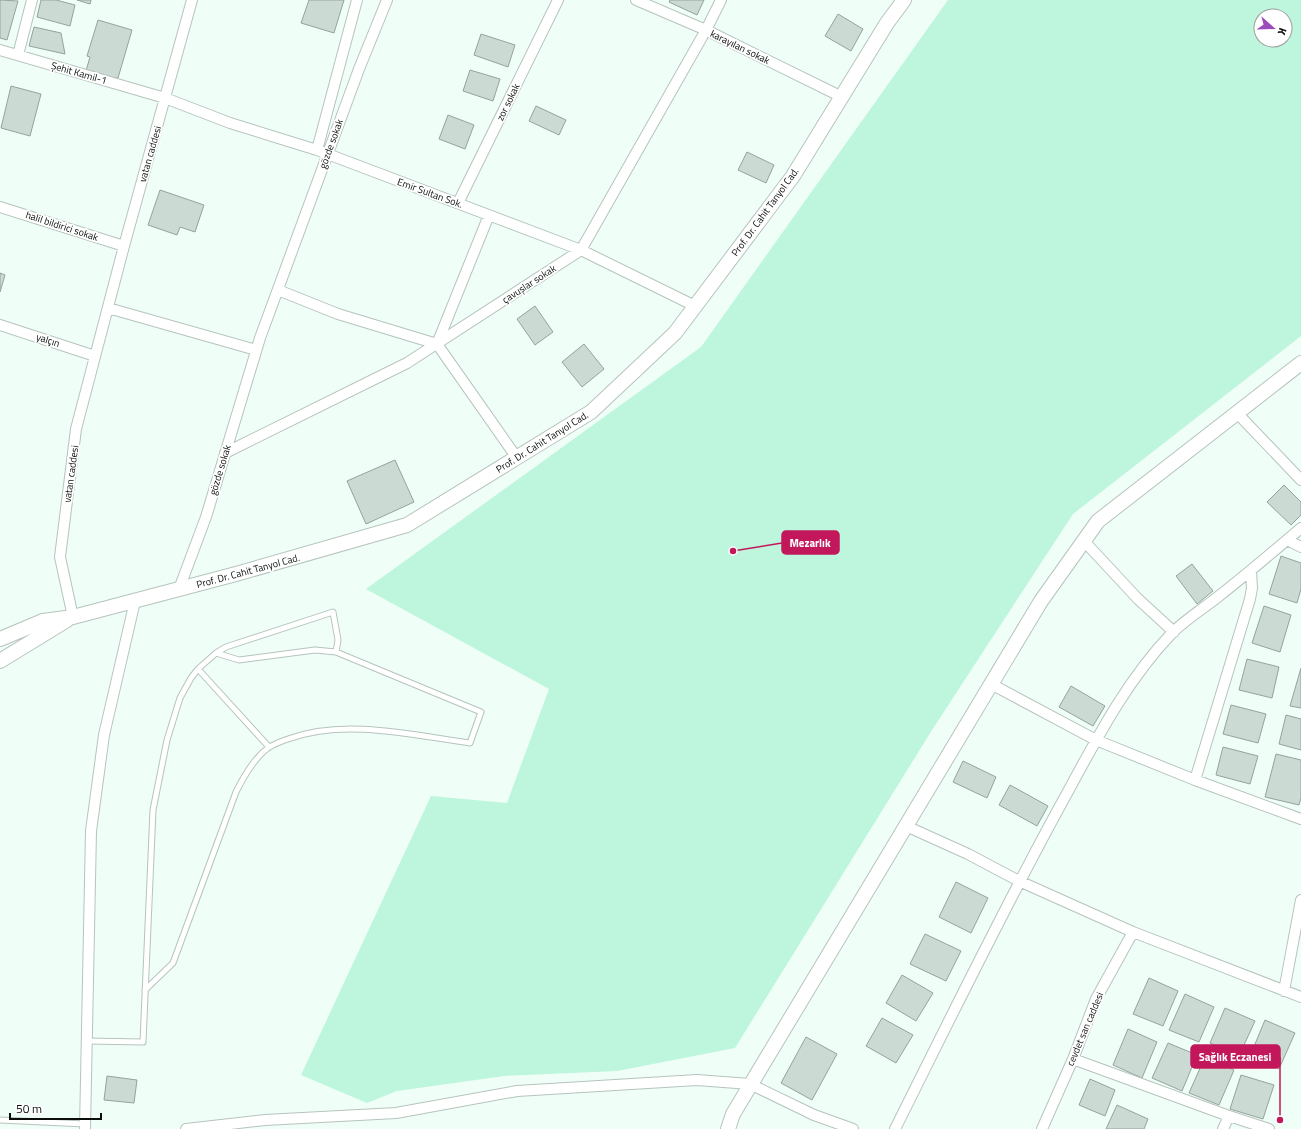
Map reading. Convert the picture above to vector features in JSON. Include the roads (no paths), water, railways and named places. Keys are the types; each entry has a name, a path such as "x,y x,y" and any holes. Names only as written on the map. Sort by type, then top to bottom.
{"street":[{"path":"18,55 32,0"},
{"name":"vatan caddesi","path":"73,617 60,557 76,429 162,97 192,0"},
{"name":"gözde sokak","path":"317,150 356,0"},
{"name":"gözde sokak","path":"179,589 206,517 256,350 359,69 387,0"},
{"name":"zor sokak","path":"458,203 558,0"},
{"name":"karayılan sokak","path":"636,0 706,30 842,97"},
{"name":"çavuşlar sokak","path":"225,453 407,363 581,250 706,30 721,0"},
{"name":"Prof. Dr. Cahit Tanyol Cad.","path":"73,617 236,574 407,525 590,412 675,333 793,176 887,23 904,0"},
{"name":"Şehit Kamil-1","path":"0,50 162,97"},
{"name":"Emir Sultan Sok.","path":"162,97 230,123 317,150 581,250 695,306"},
{"name":"halil bildirici sokak","path":"0,207 124,246"},
{"path":"437,344 489,215"},
{"path":"278,290 338,314 437,344 517,458"},
{"path":"108,308 256,350"},
{"name":"yalçın","path":"0,325 95,356"},
{"path":"728,1129 733,1114 750,1084 1041,601 1098,521 1301,363"},
{"path":"1237,413 1301,480"},
{"path":"895,1129 1019,880 1096,740 1126,691 1150,659 1174,632 1301,528"},
{"path":"1287,540 1301,547"},
{"path":"1084,541 1138,599 1174,632"},
{"path":"1195,780 1250,598 1252,588 1250,571"},
{"path":"85,1126 91,831 104,735 135,601"},
{"path":"0,639 43,621 73,617"},
{"path":"0,661 73,617"},
{"path":"991,684 1096,740 1195,780 1301,819"},
{"path":"906,826 1133,932 1301,997"},
{"path":"1284,991 1301,900"},
{"name":"cevdet san caddesi","path":"1042,1129 1073,1059 1096,999 1133,932"},
{"path":"1073,1059 1229,1116 1269,1129"},
{"path":"186,1129 265,1120 396,1113 517,1091 697,1080 750,1084 814,1115 853,1129"},
{"path":"1222,1129 1229,1116"}],"lane":[{"path":"87,1040 143,1042 153,810 167,740 180,698 191,678 216,653 226,647 333,612 338,640 336,652"},
{"path":"145,990 173,963 236,792 247,771 269,747 305,734 332,730 377,730 470,743 481,712 336,652 315,650 239,660 216,653"},
{"path":"198,670 269,747"},
{"path":"0,1120 85,1126"}],"place":[{"name":"Mezarlık","path":"733,551"},
{"name":"Sağlık Eczanesi","path":"1280,1120"}]}
